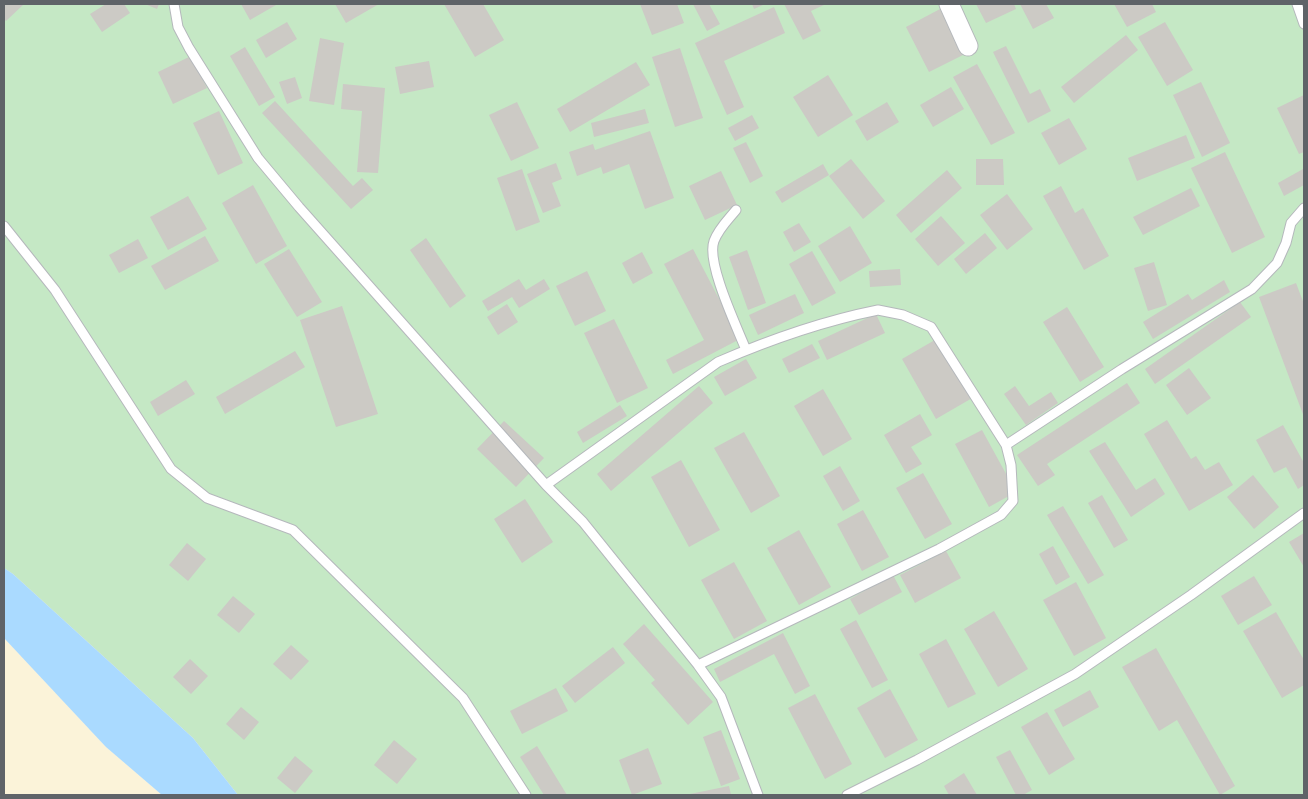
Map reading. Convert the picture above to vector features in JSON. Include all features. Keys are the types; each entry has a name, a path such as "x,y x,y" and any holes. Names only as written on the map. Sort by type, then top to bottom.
{"street":[{"path":"949,4 968,46"}],"lane":[{"path":"174,4 178,27 189,48 258,158 299,207 546,485 583,522 698,665 720,697 758,795"},
{"path":"1297,4 1304,24"},
{"path":"1006,445 1122,369 1252,289 1277,263 1286,244 1291,223 1304,208"},
{"path":"736,210 720,228 712,250 716,269 746,350"},
{"path":"4,226 55,290 171,469 207,498 293,530 463,698 526,795"},
{"path":"546,485 718,362 746,350 845,316 878,310 902,315 931,327 1006,445 1011,465 1013,501 1001,515 939,549 698,665"},
{"path":"847,795 1075,674 1191,595 1304,513"}],"green space":[{"path":"4,4 1304,4 1304,795 238,795 193,738 13,574 4,568"}],"sand":[{"path":"4,638 106,747 162,795 4,795"}],"water":[{"path":"4,568 13,574 193,738 238,795 162,795 106,747 4,638"}],"building":[{"path":"4,4 24,4 6,21 4,19"},
{"path":"106,4 124,4 130,13 102,32 90,14"},
{"path":"145,4 159,4 157,9"},
{"path":"241,4 276,4 276,5 250,20"},
{"path":"335,4 379,4 346,23"},
{"path":"444,4 483,4 504,40 475,57"},
{"path":"640,4 677,4 684,23 652,35"},
{"path":"693,4 709,4 720,24 707,31"},
{"path":"752,4 765,4 754,9"},
{"path":"784,4 826,4 811,11 821,31 803,40"},
{"path":"976,4 1014,4 1016,9 986,23"},
{"path":"1020,4 1046,4 1054,18 1033,29"},
{"path":"1114,4 1152,4 1156,12 1127,27"},
{"path":"774,7 785,33 724,61 744,107 727,115 695,43"},
{"path":"940,9 963,55 929,72 906,27"},
{"path":"287,22 297,39 266,58 256,40"},
{"path":"1165,22 1193,70 1167,86 1138,37"},
{"path":"1126,35 1138,50 1074,103 1061,87"},
{"path":"320,38 344,43 334,105 309,101"},
{"path":"1006,46 1030,94 1040,89 1051,111 1028,123 993,52"},
{"path":"245,47 275,97 259,106 230,56"},
{"path":"680,48 703,118 675,127 652,57"},
{"path":"191,56 207,88 173,104 158,72"},
{"path":"429,61 434,87 400,94 395,67"},
{"path":"636,62 650,85 570,132 557,109"},
{"path":"977,64 1015,133 991,145 953,77"},
{"path":"828,75 853,115 818,137 793,97"},
{"path":"295,77 302,98 287,104 279,82"},
{"path":"1201,82 1230,143 1202,157 1173,95"},
{"path":"343,84 385,88 378,173 357,172 362,111 341,109"},
{"path":"951,87 964,109 933,127 920,105"},
{"path":"1304,95 1304,152 1299,154 1277,108"},
{"path":"275,101 353,186 362,178 373,190 351,209 262,113"},
{"path":"517,102 539,148 511,161 489,115"},
{"path":"887,102 899,122 867,141 855,121"},
{"path":"645,109 649,123 594,137 591,123"},
{"path":"219,111 243,163 218,175 193,123"},
{"path":"752,115 759,128 735,141 728,128"},
{"path":"1069,118 1087,149 1059,165 1041,133"},
{"path":"650,131 674,198 645,209 629,164 603,174 601,167 577,176 569,152 593,144 595,150"},
{"path":"1186,135 1195,158 1137,181 1128,158"},
{"path":"746,142 763,176 750,183 733,148"},
{"path":"1225,152 1265,237 1232,253 1191,168"},
{"path":"851,159 885,201 863,219 829,176"},
{"path":"976,159 1003,159 1004,185 976,185"},
{"path":"556,163 562,179 552,183 561,206 543,213 527,174"},
{"path":"823,164 829,175 782,203 775,192"},
{"path":"522,169 540,222 516,231 497,178"},
{"path":"1303,169 1304,185 1284,196 1278,183"},
{"path":"947,170 962,188 911,233 896,215"},
{"path":"721,171 737,205 705,220 689,186"},
{"path":"253,185 287,246 256,264 222,203"},
{"path":"1061,186 1075,213 1083,208 1109,256 1084,270 1043,196"},
{"path":"1191,188 1200,206 1143,235 1133,217"},
{"path":"1007,194 1033,229 1007,250 980,215"},
{"path":"188,196 207,229 168,250 150,217"},
{"path":"941,216 965,243 938,266 915,239"},
{"path":"799,223 811,242 794,252 783,232"},
{"path":"850,226 872,263 840,282 818,246"},
{"path":"985,233 997,248 966,274 954,259"},
{"path":"205,236 219,261 165,290 151,266"},
{"path":"426,238 466,296 450,308 410,250"},
{"path":"138,239 148,258 119,273 109,255"},
{"path":"289,249 322,302 297,317 264,264"},
{"path":"693,249 740,339 673,374 666,360 704,340 664,264"},
{"path":"747,250 766,303 748,310 729,257"},
{"path":"812,251 836,293 812,306 789,264"},
{"path":"642,252 653,273 633,284 622,263"},
{"path":"1154,262 1167,305 1148,311 1134,268"},
{"path":"900,269 901,285 870,287 869,271"},
{"path":"587,271 606,311 575,326 556,286"},
{"path":"519,279 526,290 544,279 550,289 519,308 512,297 488,311 482,301"},
{"path":"1224,280 1230,292 1153,339 1143,322 1188,294 1192,300"},
{"path":"1296,283 1304,304 1304,417 1259,297"},
{"path":"795,294 804,313 758,335 749,315"},
{"path":"1240,302 1251,317 1155,384 1145,369"},
{"path":"507,304 518,322 498,335 487,317"},
{"path":"342,306 378,414 336,427 300,320"},
{"path":"1067,307 1104,367 1080,382 1043,322"},
{"path":"876,314 885,333 827,360 818,341"},
{"path":"614,319 648,388 617,403 584,333"},
{"path":"940,337 974,397 936,419 902,359"},
{"path":"812,344 820,358 789,373 782,359"},
{"path":"295,351 305,367 225,414 216,397"},
{"path":"746,359 757,378 725,396 714,377"},
{"path":"1189,368 1211,398 1187,415 1166,385"},
{"path":"186,380 195,394 158,416 150,402"},
{"path":"1127,383 1140,403 1047,464 1055,475 1038,486 1017,455"},
{"path":"699,386 713,403 611,491 597,474"},
{"path":"1015,386 1029,406 1051,392 1058,403 1026,425 1004,394"},
{"path":"823,389 852,439 823,456 794,406"},
{"path":"620,405 627,416 583,443 577,432"},
{"path":"920,414 932,435 911,447 922,464 906,473 884,435"},
{"path":"1167,420 1191,459 1196,456 1205,470 1219,462 1233,485 1189,511 1144,434"},
{"path":"504,421 544,458 516,487 477,449"},
{"path":"1283,425 1304,463 1304,485 1298,489 1286,467 1274,473 1256,440"},
{"path":"982,430 1016,492 989,507 955,444"},
{"path":"744,432 780,496 751,513 714,448"},
{"path":"1105,442 1136,490 1155,478 1165,494 1131,517 1089,451"},
{"path":"681,460 720,530 689,547 651,477"},
{"path":"840,466 860,501 843,511 823,476"},
{"path":"923,473 952,524 925,539 896,488"},
{"path":"1253,475 1279,507 1254,529 1227,497"},
{"path":"1102,495 1128,540 1114,548 1088,503"},
{"path":"525,499 553,542 522,563 494,519"},
{"path":"1063,506 1104,575 1088,584 1047,515"},
{"path":"863,510 889,557 862,571 837,524"},
{"path":"799,530 831,587 799,605 767,548"},
{"path":"1304,533 1304,567 1289,542"},
{"path":"187,543 206,559 188,581 169,565"},
{"path":"1053,546 1070,577 1056,585 1039,554"},
{"path":"946,551 961,578 915,603 900,575"},
{"path":"734,562 767,621 734,639 701,580"},
{"path":"893,575 902,592 859,615 850,599"},
{"path":"1254,576 1272,605 1238,625 1221,596"},
{"path":"1076,582 1106,638 1074,656 1043,600"},
{"path":"233,596 255,614 239,633 217,615"},
{"path":"994,611 1028,669 998,687 964,629"},
{"path":"1276,612 1304,660 1304,685 1282,698 1243,631"},
{"path":"856,620 888,680 872,688 840,629"},
{"path":"644,624 713,702 688,725 651,683 655,680 623,644"},
{"path":"783,633 810,686 795,694 774,654 720,682 714,669"},
{"path":"946,639 976,694 948,708 919,654"},
{"path":"291,645 309,661 291,680 273,664"},
{"path":"613,647 625,663 575,703 562,686"},
{"path":"1156,648 1235,786 1220,795 1177,720 1159,731 1122,667"},
{"path":"190,659 208,676 191,694 173,677"},
{"path":"556,688 568,711 522,734 510,711"},
{"path":"890,689 918,740 885,758 857,708"},
{"path":"1090,690 1099,707 1063,727 1054,710"},
{"path":"815,694 852,764 825,779 788,708"},
{"path":"241,707 259,722 244,740 226,724"},
{"path":"1047,712 1075,759 1049,775 1021,727"},
{"path":"721,730 740,779 721,786 703,737"},
{"path":"394,740 417,759 397,784 374,765"},
{"path":"537,746 567,795 544,795 520,757"},
{"path":"648,748 662,784 632,795 619,760"},
{"path":"1010,750 1032,790 1023,795 1016,795 996,757"},
{"path":"295,756 313,771 295,793 277,778"},
{"path":"964,773 977,795 949,795 944,786"},
{"path":"729,786 731,795 690,795 690,794"}]}
